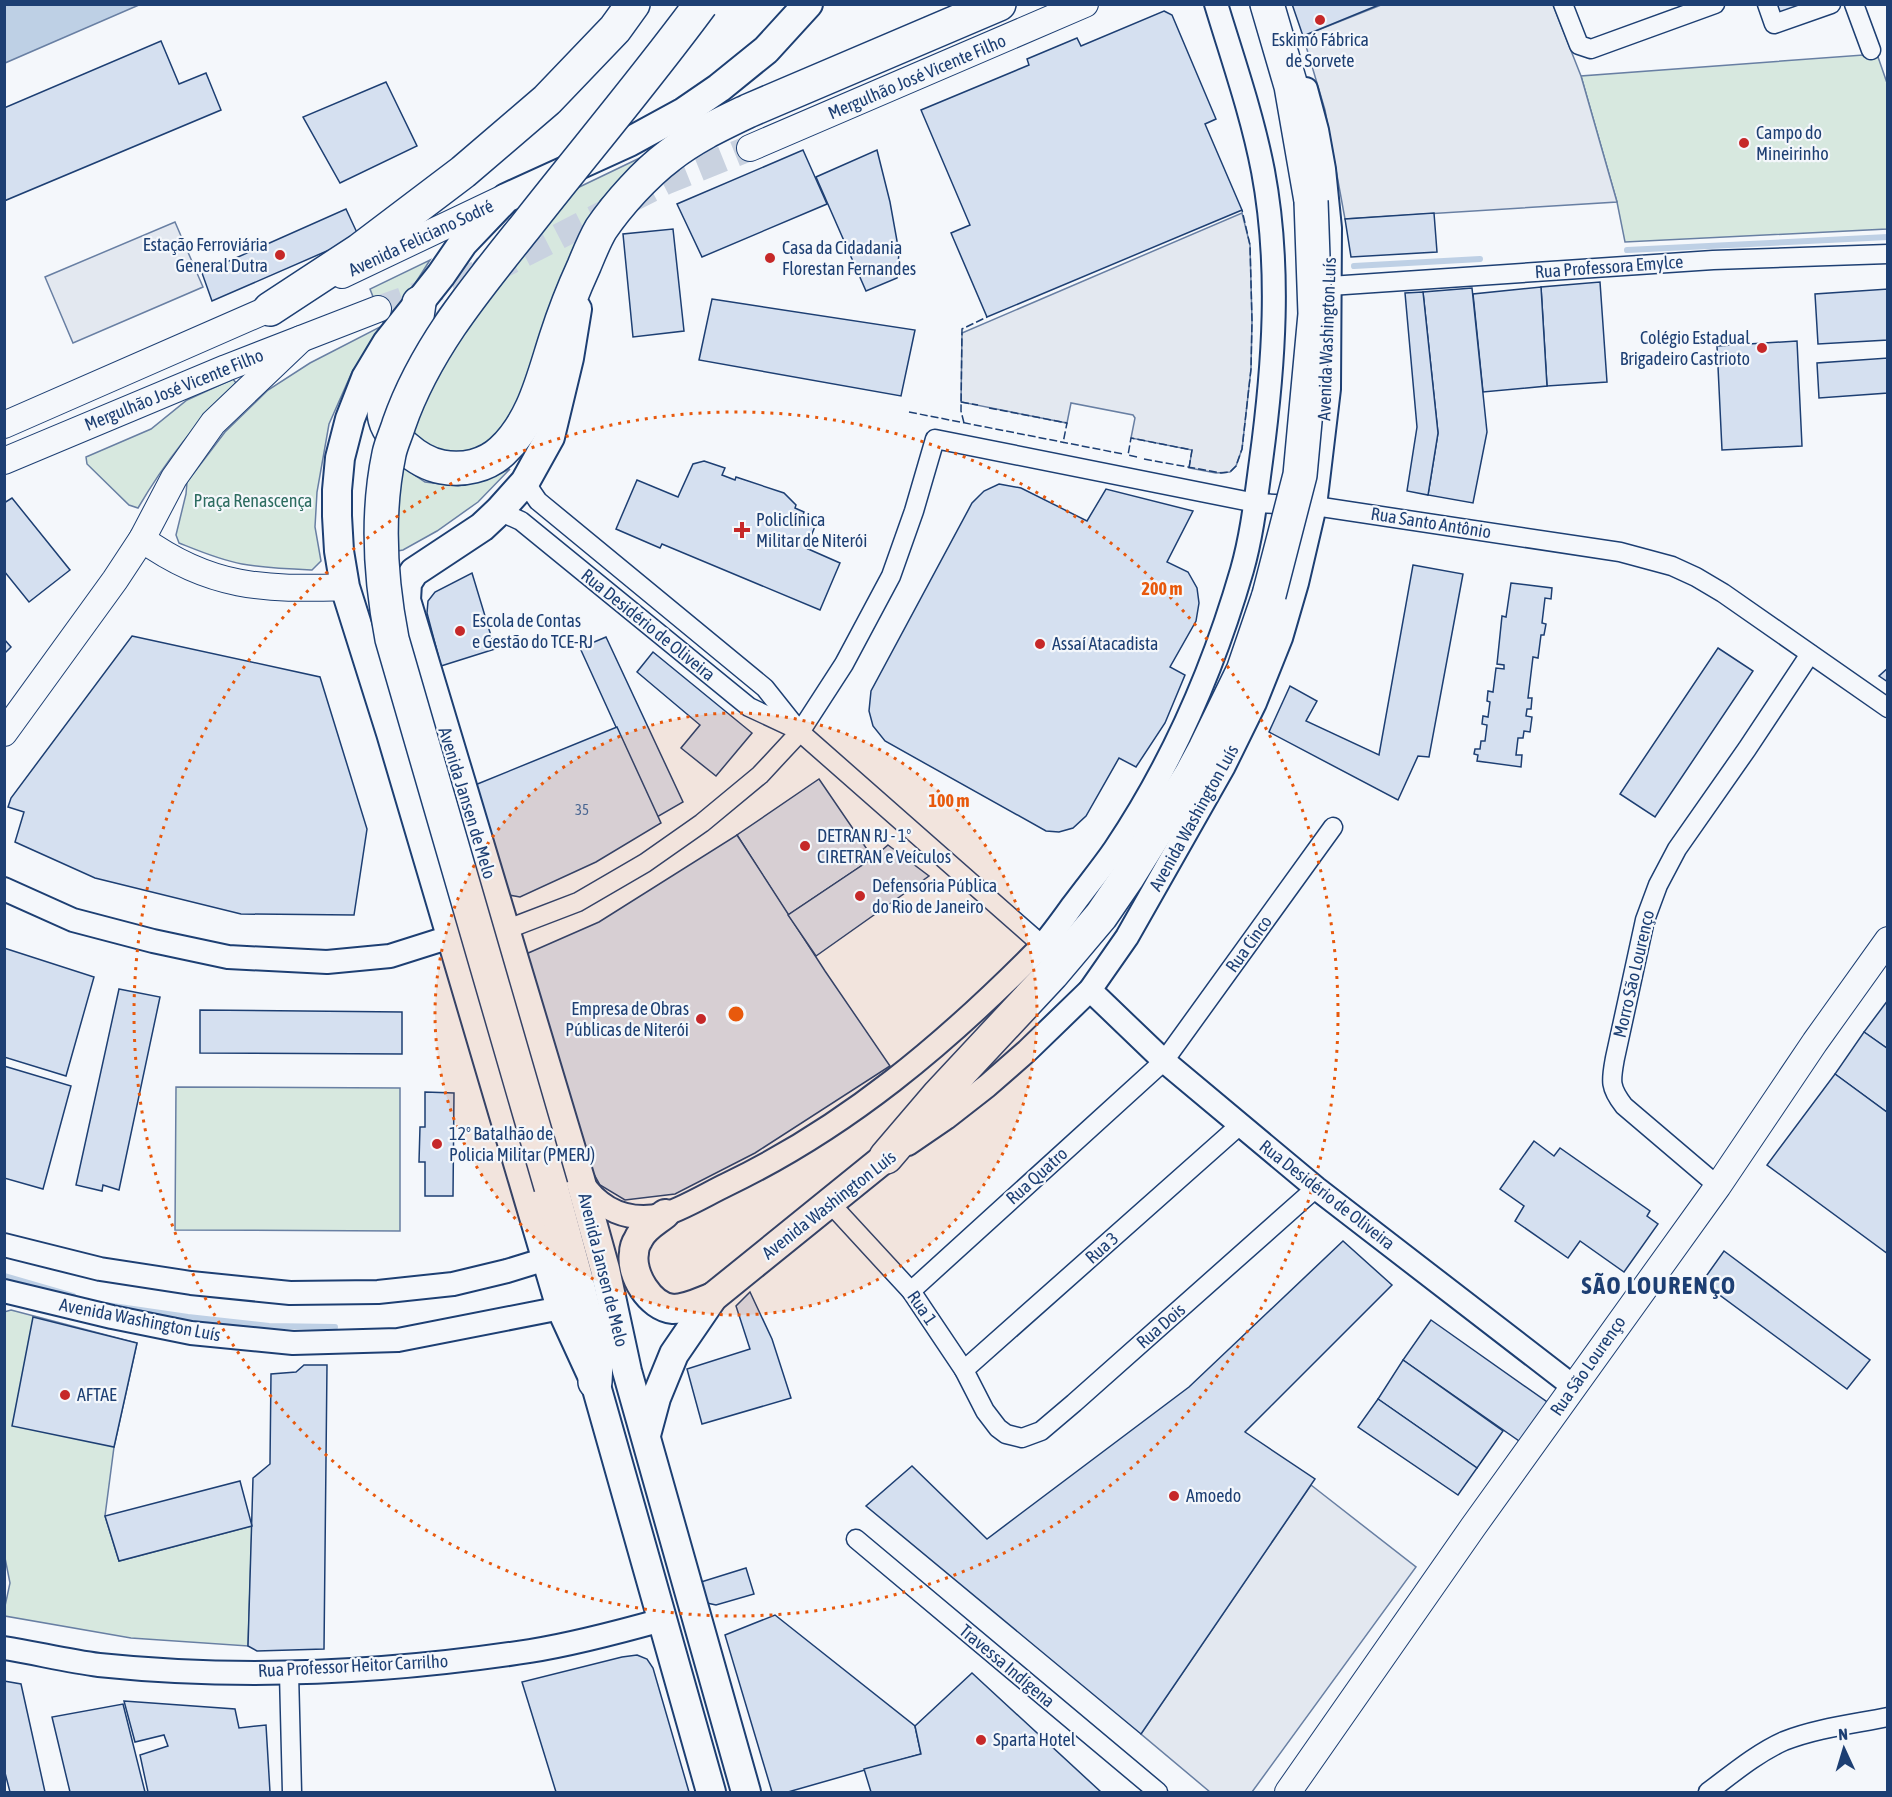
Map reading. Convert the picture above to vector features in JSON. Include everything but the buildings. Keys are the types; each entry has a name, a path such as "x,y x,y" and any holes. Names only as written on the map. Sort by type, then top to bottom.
{"highway":[{"path":"270,309 360,250 463,172 547,100 615,29 633,4"},
{"path":"595,1382 596,1363 577,1282 565,1183 392,639 384,595 380,542 382,495 390,452 407,401 429,356 496,264 701,4"},
{"path":"419,303 409,348 388,392 384,411 388,427 400,444 423,459 441,467 463,469 482,464 501,452 522,428 540,390 570,296 601,230 641,182 669,156 708,131 748,111 999,4"},
{"path":"886,1157 939,1095 1052,974 1101,916 1127,878 1191,775 1205,748 1243,671 1269,595 1299,476 1315,314 1311,201 1291,86 1267,4"}],"main road":[{"name":"Avenida Feliciano Sodré","path":"4,425 270,309 629,142 684,112 720,88 766,50 808,4"},
{"name":"Mergulhão José Vicente Filho","path":"750,147 1084,4"},
{"path":"506,198 463,243 387,343 366,378 350,419 340,458 337,490 339,551 345,587 391,733 561,1308 595,1382 711,1792"},
{"path":"499,511 525,482 550,437 569,358 584,266"},
{"name":"Mergulhão José Vicente Filho","path":"4,461 226,368 378,309"},
{"name":"Mergulhão José Vicente Filho","path":"4,733 116,580 142,539 174,478 213,423 301,339"},
{"name":"Avenida Jansen de Melo","path":"499,511 482,527 420,567 410,576 405,589 409,613 505,930 565,1183 605,1269 627,1371 746,1792"},
{"path":"142,539 165,555 195,570 237,583 271,588 345,587"},
{"path":"391,733 404,708 413,703 429,704 441,718"},
{"name":"Rua São Lourenço","path":"1288,1792 1718,1186 1887,940"},
{"name":"Avenida Washington Luís","path":"645,1437 656,1398 674,1354 713,1297 886,1157"},
{"path":"665,1214 645,1229 633,1254 635,1271 641,1284 647,1294 658,1303 671,1309 690,1306 713,1297"}],"street":[{"path":"565,1183 590,1194 608,1209 642,1216 665,1214 742,1178 827,1129 880,1092 940,1043 1042,945 1115,849 1145,800 1179,735 1216,650 1242,567 1256,503 1268,414 1273,357 1272,239 1263,170 1251,118 1216,4"},
{"name":"Avenida Washington Luís","path":"886,1157 914,1141 987,1086 1090,990 1127,937 1224,766 1255,703 1281,638 1315,506 1329,389 1330,228 1324,169 1317,130 1280,4"},
{"path":"1563,4 1579,45 1591,49 1715,4"},
{"path":"1767,4 1774,24 1831,4"},
{"path":"1854,4 1871,50"},
{"name":"Rua Professora Emylce","path":"1330,286 1713,260 1887,254"},
{"name":"Rua Santo Antônio","path":"800,732 844,664 891,576 915,511 935,440 1256,503 1315,506 1620,552 1657,561 1696,577 1723,593 1887,708"},
{"name":"Rua Desidério de Oliveira","path":"525,482 538,501 765,688 800,732 1042,945"},
{"name":"Rua Desidério de Oliveira","path":"499,511 521,521 748,707 800,732"},
{"name":"Morro São Lourenço","path":"1718,1186 1624,1106 1614,1094 1611,1078 1645,920 1658,885 1677,849 1747,749 1809,654"},
{"path":"505,930 578,902 645,863 702,822 760,775 800,732"},
{"name":"Rua Cinco","path":"1164,1061 1333,827"},
{"path":"4,889 73,920 153,941 228,957 327,962 390,956 450,937"},
{"name":"Rua Desidério de Oliveira","path":"1090,990 1164,1061 1316,1188 1574,1387"},
{"name":"Rua Quatro","path":"911,1291 1164,1061"},
{"name":"Rua 3","path":"964,1370 1240,1125"},
{"name":"Rua Dois","path":"998,1428 1006,1434 1022,1438 1041,1431 1316,1188"},
{"name":"Rua 1","path":"829,1202 911,1291 964,1370 998,1428"},
{"path":"4,1245 100,1269 191,1283 290,1293 378,1292 453,1284 546,1259"},
{"name":"Avenida Washington Luís","path":"4,1291 191,1333 293,1342 398,1340 561,1308"},
{"name":"Travessa Indígena","path":"856,1539 1158,1792"},
{"name":"Rua Professor Heitor Carrilho","path":"4,1648 98,1664 289,1674 409,1666 531,1651 599,1637 662,1620"},
{"path":"289,1674 292,1792"},
{"path":"1708,1792 1732,1773 1784,1741 1817,1731 1887,1718"}],"green space":[{"name":"Campo do Mineirinho","path":"1877,54 1887,83 1887,229 1625,242 1617,202 1581,76"},
{"path":"646,155 600,201 580,238 509,428 460,459 435,453 415,436 410,421 409,367 437,313 477,259 515,227 571,191"},
{"name":"Praça Renascença","path":"430,260 387,328 353,370 329,424 317,492 315,527 321,561 312,570 242,564 179,543 176,535 187,482 225,432 268,390 310,363 384,325 370,289"},
{"path":"233,379 236,383 182,442 138,508 129,505 87,464 86,457 151,429 187,400"},
{"path":"401,466 425,482 458,486 486,480 510,469 478,502 437,531 403,550 369,556"},
{"path":"176,1087 400,1088 400,1231 175,1230"},
{"path":"11,1310 137,1343 114,1447 105,1516 119,1561 252,1526 248,1646 131,1638 5,1616 10,1583 4,1553 4,1312"}],"shaded area":[{"path":"1381,5 1553,5 1581,76 1617,202 1345,219 1325,110 1303,36"},
{"path":"1242,213 1250,245 1251,369 1242,449 1236,466 1230,472 1216,473 1189,468 1192,450 1131,438 1135,418 1133,415 1071,403 1067,423 961,402 962,333"},
{"path":"175,222 203,287 73,343 45,277"},
{"path":"1311,1485 1416,1567 1252,1792 1210,1792 1141,1734"}],"water":[{"path":"5,4 139,4 139,5 5,63"}],"waterway":[{"path":"1627,250 1888,237"},
{"path":"1354,266 1480,259"},
{"path":"4,1276 73,1296"},
{"path":"106,1305 269,1326 335,1327"}],"tunnel":[{"path":"378,309 505,264 665,182 750,148"}],"fence":[{"path":"1144,459 1221,473 1230,472 1236,466 1242,449 1251,369 1250,245 1242,210"},
{"path":"964,423 961,411 962,329 987,317"},
{"path":"961,402 978,405"},
{"path":"989,408 1067,423 1063,443"},
{"path":"909,412 1123,454"},
{"path":"1137,457 1128,455 1131,438 1192,450 1189,468"}],"place":[{"name":"Eskimó Fábrica de Sorvete","path":"1320,20"},
{"name":"Campo do Mineirinho","path":"1744,143"},
{"name":"Estação Ferroviária General Dutra","path":"280,255"},
{"name":"Casa da Cidadania Florestan Fernandes","path":"770,258"},
{"name":"Colégio Estadual Brigadeiro Castrioto","path":"1762,348"},
{"name":"Policlínica Militar de Niterói","path":"742,530"},
{"name":"Escola de Contas e Gestão do TCE-RJ","path":"460,631"},
{"name":"Assaí Atacadista","path":"1040,644"},
{"name":"DETRAN RJ - 1º CIRETRAN e Veículos","path":"805,846"},
{"name":"Defensoria Pública do Rio de Janeiro","path":"860,896"},
{"name":"Empresa de Obras Públicas de Niterói","path":"701,1019"},
{"name":"12º Batalhão de Policia Militar (PMERJ)","path":"437,1144"},
{"name":"AFTAE","path":"65,1395"},
{"name":"Amoedo","path":"1174,1496"},
{"name":"Sparta Hotel","path":"981,1740"}],"district":[{"name":"SÃO LOURENÇO","path":"1659,1286"}]}
